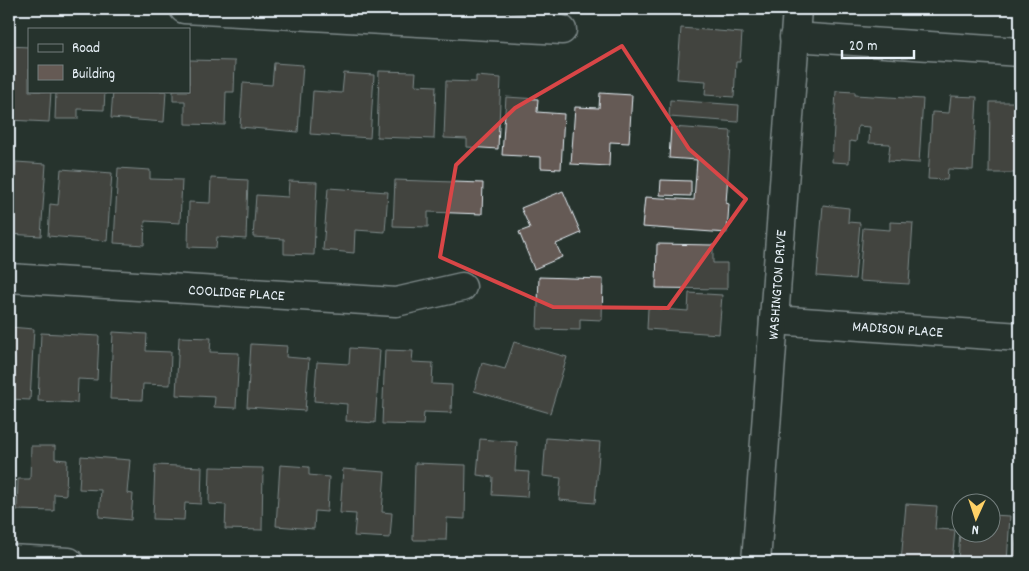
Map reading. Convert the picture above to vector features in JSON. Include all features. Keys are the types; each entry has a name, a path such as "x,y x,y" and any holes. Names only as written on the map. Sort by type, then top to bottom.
{"street":[{"path":"184,9 562,30"},
{"name":"WASHINGTON DRIVE","path":"756,562 796,9"},
{"path":"794,36 1020,52"},
{"name":"COOLIDGE PLACE","path":"9,278 396,302 462,287"},
{"name":"MADISON PLACE","path":"774,320 1020,337"},
{"path":"9,558 69,562"}],"highlighted area":[{"path":"622,46 689,149 746,199 668,308 553,307 440,257 456,165 515,108"}],"building":[{"path":"676,9 729,9 728,15 676,11"},
{"path":"681,28 742,33 740,62 736,62 734,97 705,95 706,81 677,79"},
{"path":"9,46 28,47 28,92 51,92 49,122 9,120"},
{"path":"190,60 235,61 234,92 226,92 225,125 185,124 185,101 173,101 173,92 190,92"},
{"path":"274,63 303,65 298,132 240,127 243,83 272,85"},
{"path":"379,71 416,72 415,85 436,86 434,139 377,137"},
{"path":"344,73 374,75 370,138 310,134 313,91 342,93"},
{"path":"476,76 501,78 498,149 467,147 467,139 444,138 446,81 476,82"},
{"path":"836,91 855,92 855,95 923,99 919,163 888,161 890,144 869,143 870,127 858,126 856,142 850,141 849,163 832,162"},
{"path":"56,92 105,92 104,110 78,109 78,119 55,119"},
{"path":"113,92 166,92 164,122 111,118"},
{"path":"600,93 632,95 629,143 610,142 609,166 571,164 575,107 599,108"},
{"path":"951,96 977,97 973,170 948,169 947,180 928,179 932,112 949,113"},
{"path":"506,97 538,99 537,112 564,114 561,169 541,168 541,157 502,155"},
{"path":"670,100 739,105 738,122 669,117"},
{"path":"990,102 1019,102 1020,173 989,173"},
{"path":"671,127 731,131 726,203 729,204 727,233 642,227 645,197 694,200 697,160 669,158"},
{"path":"16,162 46,164 41,236 9,234 9,179 15,179"},
{"path":"118,168 150,170 150,179 182,180 180,223 145,221 144,245 114,243"},
{"path":"61,169 112,173 107,241 48,236 50,204 58,205"},
{"path":"211,178 248,180 246,239 217,237 216,248 188,247 189,202 210,203"},
{"path":"395,180 483,183 482,214 428,212 428,227 393,226"},
{"path":"661,180 691,181 691,196 660,195"},
{"path":"289,181 317,182 314,255 284,254 284,239 253,237 256,195 288,197"},
{"path":"328,188 388,192 385,232 355,230 354,253 323,250"},
{"path":"563,191 581,233 556,244 562,257 534,269 519,232 530,228 521,208"},
{"path":"823,205 849,208 848,222 860,223 855,279 817,276"},
{"path":"890,222 913,223 909,284 859,281 863,228 890,230"},
{"path":"657,244 713,245 713,263 727,263 727,289 656,288"},
{"path":"539,277 603,279 602,320 580,319 580,330 537,329"},
{"path":"689,293 722,295 719,334 647,329 648,308 688,311"},
{"path":"9,327 34,329 30,400 9,399"},
{"path":"113,332 147,334 146,351 171,352 170,385 143,384 142,400 110,399"},
{"path":"41,333 99,336 97,380 78,379 77,403 38,401"},
{"path":"179,337 211,338 210,352 239,353 236,408 214,407 215,397 176,395"},
{"path":"514,342 567,357 550,413 474,391 482,363 505,369"},
{"path":"251,344 287,346 286,357 309,359 305,411 247,407"},
{"path":"350,348 380,350 375,423 346,421 347,404 314,401 317,362 349,364"},
{"path":"385,350 413,351 412,362 433,363 432,384 452,385 451,413 424,412 423,425 382,424"},
{"path":"546,438 600,442 595,503 559,500 561,478 543,476"},
{"path":"480,439 517,442 515,471 529,472 527,497 492,495 493,477 477,475"},
{"path":"31,446 55,446 55,459 67,460 66,495 54,494 54,511 17,510 18,479 30,479"},
{"path":"81,456 130,460 127,493 133,494 131,520 99,517 101,490 79,489"},
{"path":"415,463 466,465 465,519 447,518 446,540 413,540"},
{"path":"155,465 202,467 201,504 185,503 184,520 153,519"},
{"path":"280,465 309,467 309,475 329,477 327,512 315,511 314,529 276,526"},
{"path":"210,467 263,468 262,530 225,529 226,505 209,504"},
{"path":"343,469 385,472 382,512 392,513 390,538 354,536 356,514 340,513"},
{"path":"906,504 937,506 935,529 952,530 952,544 954,544 952,562 933,560 933,562 901,562"},
{"path":"1019,505 1020,562 1014,562"},
{"path":"1002,516 1010,516 1007,562 958,562 959,544 1002,544"}]}
